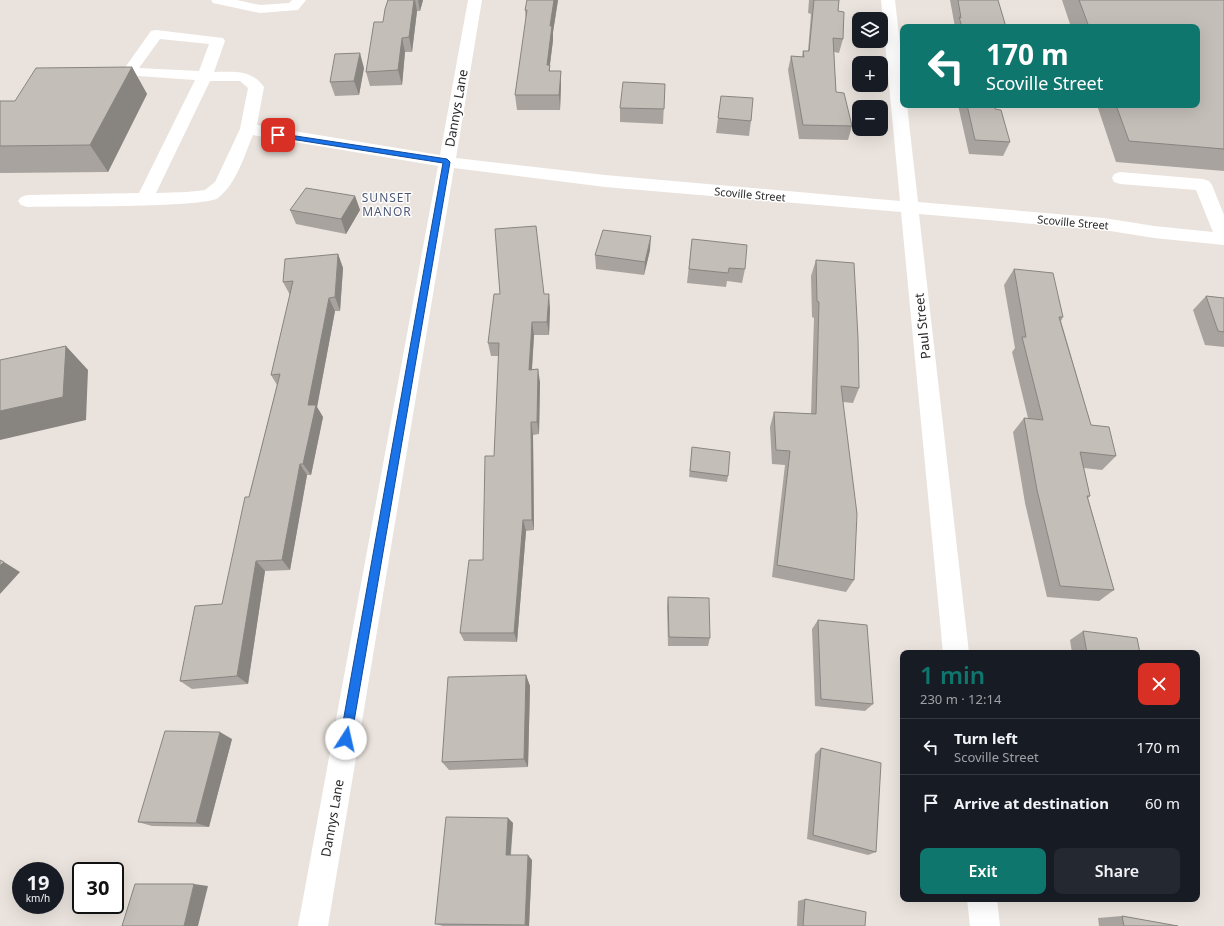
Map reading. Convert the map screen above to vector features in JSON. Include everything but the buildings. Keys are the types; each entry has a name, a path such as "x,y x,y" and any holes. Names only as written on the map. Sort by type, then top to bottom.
{"street":[{"path":"218,0 260,10 293,7 299,0"},
{"name":"Dannys Lane","path":"313,926 475,0"},
{"name":"Paul Street","path":"888,0 956,650"},
{"path":"27,201 187,198 210,195 222,185 248,129 256,87 244,77 205,76 129,72 156,34 218,41 205,76 145,198"},
{"name":"Scoville Street","path":"248,129 447,162 605,181 1104,224 1154,232 1224,238"},
{"path":"1120,178 1203,185 1224,238"},
{"path":"982,902 985,926"}],"district":[{"name":"SUNSET MANOR","path":"387,204"}],"route":[{"path":"278,135 447,162 346,739"}]}
